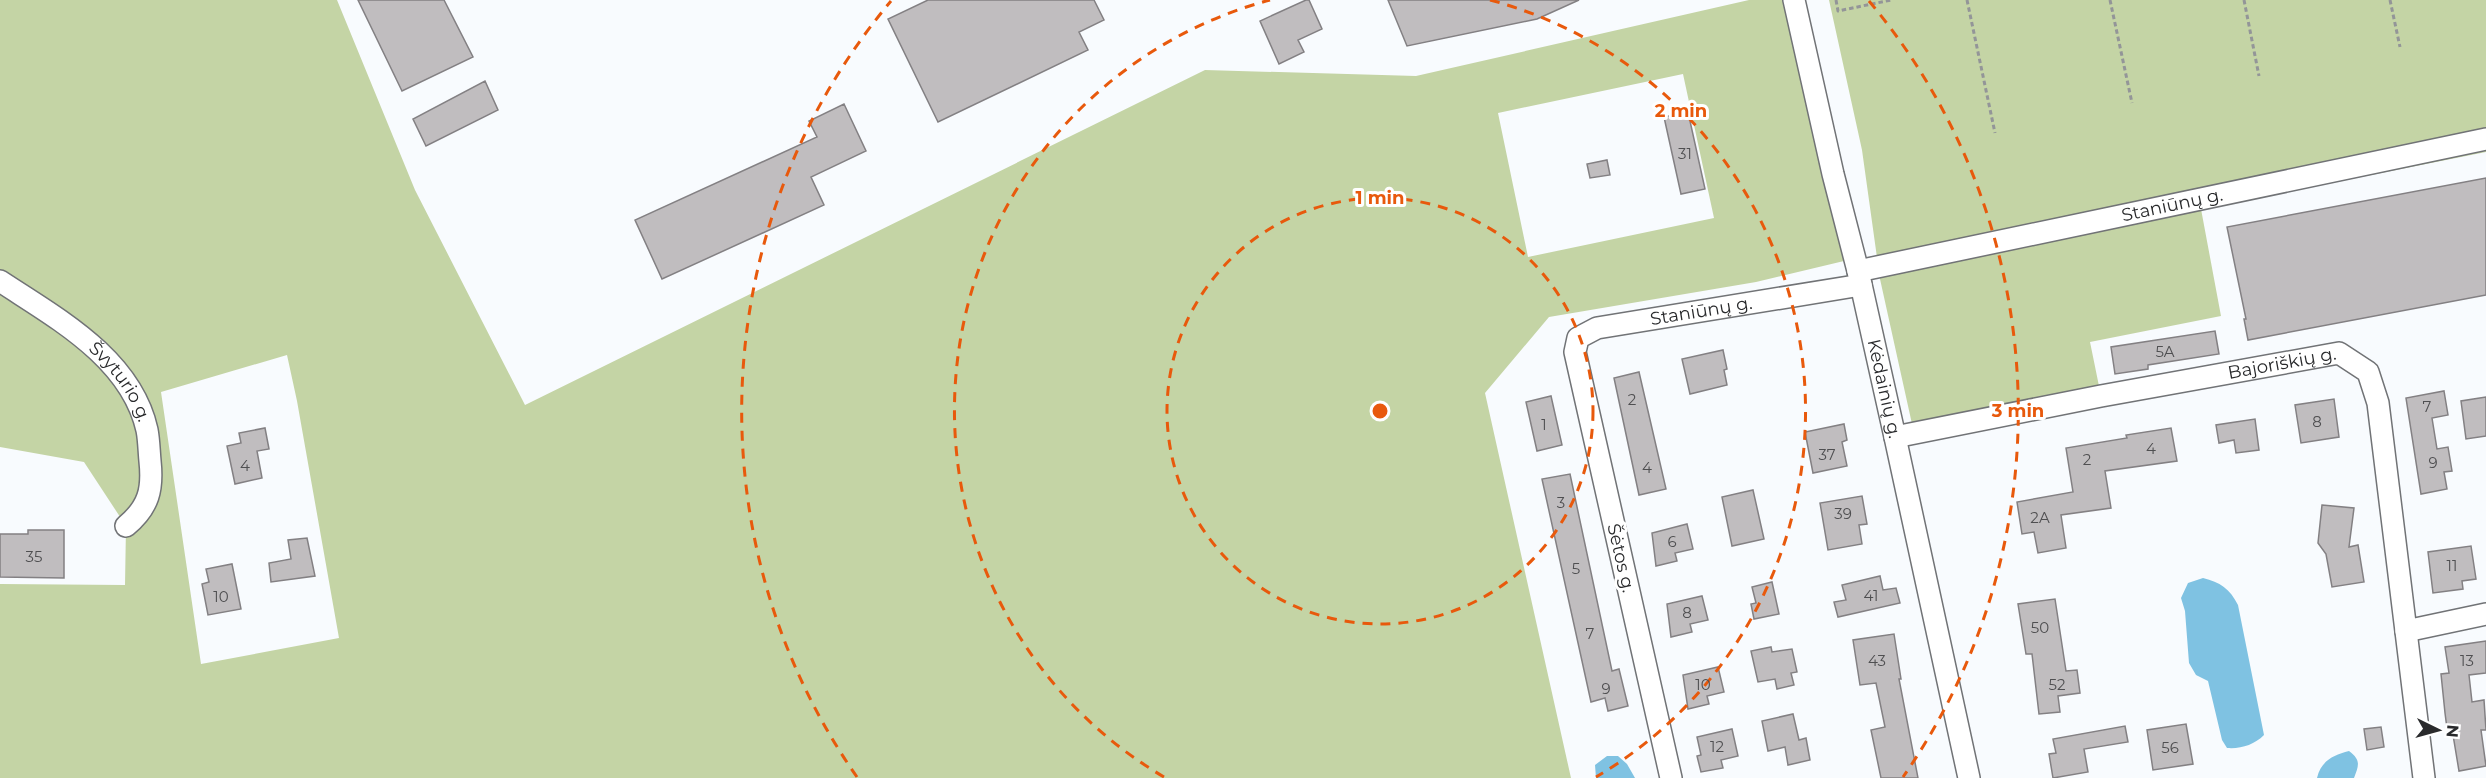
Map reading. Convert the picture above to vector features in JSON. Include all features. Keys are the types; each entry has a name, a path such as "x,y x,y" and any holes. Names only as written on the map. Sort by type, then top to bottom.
{"street":[{"name":"Kėdainių g.","path":"1794,0 1896,437 1969,778"},
{"name":"Staniūnų g.","path":"1578,338 1597,328 1859,278 2486,140"},
{"name":"Švyturio g.","path":"0,281 97,348 119,371 137,401 147,430 152,483 147,501 138,517 126,526"},
{"name":"Šėtos g.","path":"1578,338 1575,352 1671,778"},
{"name":"Bajoriškių g.","path":"1896,437 2113,394 2339,353 2368,372 2378,403 2424,778"},
{"path":"2406,631 2486,614"}],"path":[{"path":"1836,0 1838,11 1890,0"},
{"path":"1968,0 1995,133"},
{"path":"2110,0 2132,103"},
{"path":"2244,0 2259,76"},
{"path":"2390,0 2400,47"}],"green space":[{"path":"0,0 337,0 415,190 525,405 1205,70 1416,76 1749,0 1785,0 1844,261 1756,282 1549,317 1485,393 1571,778 0,778 0,584 125,585 126,526 84,462 0,447","holes":["1683,74 1714,218 1528,257 1498,113","287,355 339,638 201,664 161,392"]},
{"path":"1829,0 2486,0 2486,152 2201,209 2221,316 2090,342 2100,391 1912,424 1880,279 1862,150"}],"water":[{"path":"2203,578 2224,587 2238,605 2264,735 2252,744 2242,747 2227,748 2222,740 2208,681 2196,675 2189,663 2185,611 2181,598 2188,583"},
{"path":"2349,751 2356,757 2358,763 2354,778 2317,778 2321,767 2328,760"},
{"path":"1607,756 1618,756 1627,764 1635,778 1596,778 1595,765"}],"building":[{"path":"358,0 444,0 473,57 402,91"},
{"path":"928,0 1094,0 1104,20 1079,32 1088,50 938,122 888,19"},
{"path":"1309,0 1322,29 1298,40 1304,52 1279,64 1260,21"},
{"path":"1388,0 1579,0 1537,19 1407,46"},
{"path":"485,81 498,110 426,146 413,119"},
{"path":"844,104 866,151 811,177 824,205 662,279 635,220 817,137 809,121"},
{"path":"1688,112 1705,189 1681,194 1664,117"},
{"path":"1607,160 1610,175 1590,178 1587,164"},
{"path":"2486,178 2486,295 2248,340 2244,319 2246,319 2227,227"},
{"path":"2215,331 2219,354 2148,365 2148,369 2115,374 2111,347"},
{"path":"1723,350 1727,369 1724,370 1727,385 1690,394 1682,359"},
{"path":"1639,372 1666,489 1639,495 1614,378"},
{"path":"2444,391 2448,415 2432,418 2437,449 2448,447 2452,471 2444,472 2447,489 2421,494 2406,398"},
{"path":"1551,396 1562,445 1537,451 1526,402"},
{"path":"2486,397 2486,436 2466,439 2461,401"},
{"path":"2334,399 2339,437 2301,443 2295,405"},
{"path":"2255,419 2259,450 2236,453 2234,440 2219,443 2216,425"},
{"path":"1844,424 1847,440 1842,442 1847,466 1813,473 1805,432"},
{"path":"265,428 269,449 257,451 262,478 235,484 227,446 241,443 239,433"},
{"path":"2171,428 2177,461 2105,471 2111,508 2061,515 2066,548 2038,553 2034,532 2022,534 2017,502 2073,492 2066,448"},
{"path":"1570,474 1612,671 1619,669 1628,706 1608,711 1605,698 1591,702 1542,479"},
{"path":"1753,490 1764,539 1732,546 1722,497"},
{"path":"1862,496 1867,524 1859,525 1862,544 1828,550 1820,503"},
{"path":"2322,505 2354,508 2349,547 2358,545 2364,582 2332,587 2326,554 2318,543"},
{"path":"1687,524 1693,549 1675,553 1677,561 1656,566 1652,533"},
{"path":"28,530 64,530 64,578 0,577 0,534 28,534"},
{"path":"307,538 315,576 271,582 269,563 291,559 288,540"},
{"path":"2471,546 2476,579 2462,581 2463,589 2433,593 2428,552"},
{"path":"232,564 241,609 208,615 202,584 209,582 206,569"},
{"path":"1880,576 1883,590 1896,588 1900,603 1838,617 1834,602 1846,600 1842,585"},
{"path":"1772,582 1779,614 1754,619 1751,604 1756,603 1752,587"},
{"path":"1702,596 1708,620 1690,624 1692,632 1671,637 1667,604"},
{"path":"2055,599 2066,671 2077,670 2080,693 2058,696 2060,712 2039,714 2032,654 2026,654 2018,604"},
{"path":"1894,634 1901,679 1899,679 1918,778 1881,778 1871,730 1885,727 1876,683 1860,685 1853,640"},
{"path":"2486,641 2486,673 2469,675 2472,702 2484,700 2486,730 2481,730 2486,766 2459,771 2453,735 2448,736 2445,713 2441,674 2449,673 2445,647"},
{"path":"1771,647 1772,652 1792,649 1797,672 1791,673 1794,685 1777,689 1775,679 1758,682 1751,651"},
{"path":"1718,667 1724,692 1707,696 1709,704 1688,709 1683,675"},
{"path":"1793,714 1799,740 1806,738 1810,760 1788,765 1785,747 1768,751 1762,721"},
{"path":"2186,724 2193,764 2153,770 2147,730"},
{"path":"2125,726 2128,742 2084,749 2088,772 2053,778 2049,754 2056,753 2053,739"},
{"path":"2381,727 2384,747 2367,750 2364,729"},
{"path":"1732,729 1738,756 1721,760 1723,768 1701,772 1697,756 1701,755 1697,737"}]}
